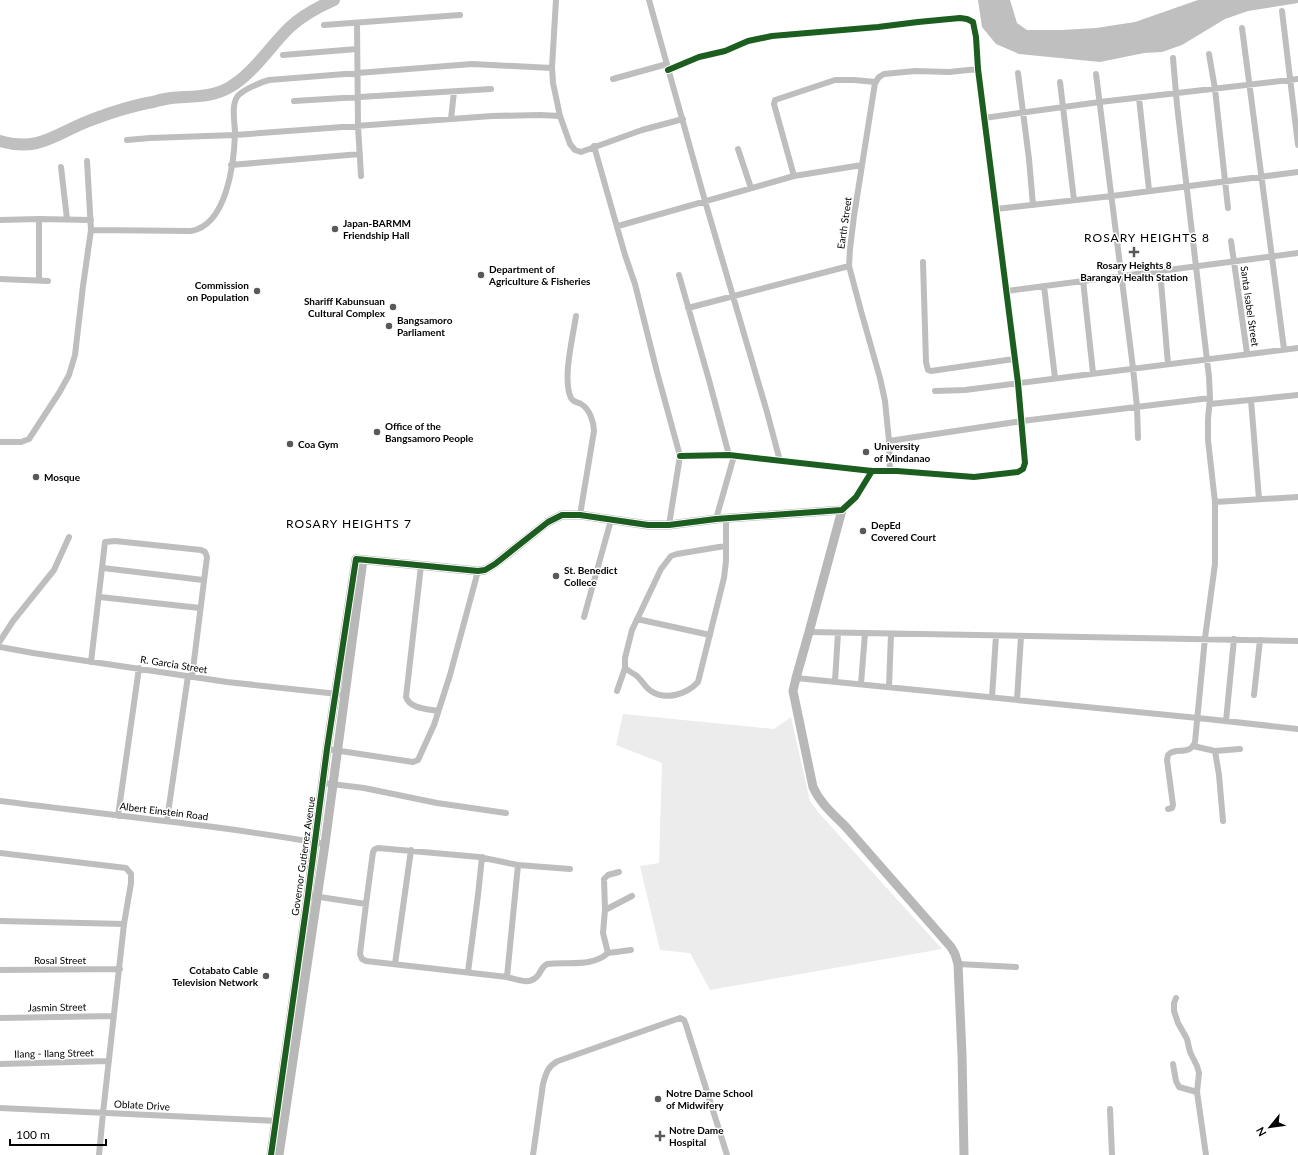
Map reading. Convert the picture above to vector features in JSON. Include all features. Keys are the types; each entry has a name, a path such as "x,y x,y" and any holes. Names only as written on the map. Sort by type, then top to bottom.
{"street":[{"path":"556,0 552,68 554,93 570,144 575,150 581,152 594,146 642,130 683,119"},
{"path":"649,0 780,461"},
{"path":"1282,12 1298,145"},
{"path":"324,25 357,24 460,15"},
{"path":"613,79 668,67 724,51 748,41 772,36 871,28 960,18 971,20 974,25 984,118 1018,383 1025,463 1023,469 1018,472 974,477 872,471 731,456 680,456"},
{"path":"357,24 358,126 361,176"},
{"path":"1242,28 1284,349"},
{"path":"283,55 357,48"},
{"path":"1209,54 1215,89 1228,208"},
{"path":"1168,809 1172,808 1173,805 1167,756 1170,752 1188,750 1193,746 1198,718 1205,638 1215,564 1215,502 1208,440 1210,401 1208,359 1173,58"},
{"path":"91,230 171,232 199,230 204,227 220,207 228,185 232,165 235,135 235,103 237,98 240,94 263,81 472,64 552,68"},
{"path":"794,176 774,104 775,100 835,80 876,82 881,75 908,71 949,72 978,69"},
{"path":"1018,73 1029,158 1033,205"},
{"path":"1096,74 1133,368 1137,407 1138,438"},
{"path":"984,118 1100,102 1298,79"},
{"name":"Earth Street","path":"876,82 862,165 849,266 885,401 890,471"},
{"path":"1060,82 1074,200"},
{"path":"294,101 491,90"},
{"path":"452,119 454,92"},
{"path":"1139,98 1149,190"},
{"path":"127,140 235,135 523,115 560,116"},
{"path":"594,146 635,284 680,456 669,525"},
{"path":"738,149 751,188"},
{"path":"232,165 360,154"},
{"path":"0,442 21,442 29,439 69,375 75,355 91,230 87,161"},
{"path":"618,226 794,176 862,165"},
{"path":"62,166 67,219"},
{"path":"996,209 1112,196 1149,190 1298,172"},
{"path":"39,219 39,280"},
{"path":"0,220 91,220"},
{"name":"Santa Isabel Street","path":"1231,241 1247,353"},
{"path":"1007,291 1298,253"},
{"path":"922,262 925,342 928,370 935,371 1014,359"},
{"path":"688,308 849,266"},
{"path":"1160,270 1168,364"},
{"path":"625,668 638,677 649,690 656,694 665,696 676,694 692,686 700,679 724,578 726,561 721,519 731,456 678,275"},
{"path":"0,279 48,280"},
{"path":"1083,280 1093,373"},
{"path":"1044,286 1055,378"},
{"path":"576,316 570,353 568,387 572,399 574,402 581,404 587,410 594,426 580,515"},
{"path":"935,391 965,390 1247,353 1298,348"},
{"path":"889,441 1022,421 1137,407 1210,401 1252,400 1298,395"},
{"path":"1252,400 1259,499"},
{"path":"872,471 856,497 842,510 796,678 793,691 794,700 813,787 816,793 830,811 845,826 951,947 955,954 958,964 964,1155"},
{"path":"1215,502 1298,497"},
{"path":"360,560 478,572 495,564 542,526 555,517 562,515 580,515 648,525 669,525 721,519 842,510"},
{"path":"584,617 611,520"},
{"path":"0,641 13,621 54,570 69,537"},
{"path":"91,662 100,597 104,544 107,541 201,550 206,555 190,676 167,820"},
{"path":"617,691 625,668 625,658 632,630 661,569 672,556 677,554 725,546"},
{"name":"Governor Gutierrez Avenue","path":"279,1155 279,1121 324,783 327,749 360,560"},
{"name":"Governor Gutierrez Avenue","path":"270,1155 279,1121 318,897 346,695 360,560"},
{"path":"421,566 406,697 407,701 411,705 438,711"},
{"path":"103,568 203,580"},
{"path":"327,749 416,761 420,757 434,725 462,635 478,572"},
{"path":"100,597 200,608"},
{"path":"637,619 710,635"},
{"path":"809,632 1205,638 1298,641"},
{"path":"835,682 838,633"},
{"path":"861,684 865,634"},
{"path":"888,687 891,634"},
{"path":"992,697 996,636"},
{"path":"1017,700 1021,636"},
{"path":"1226,721 1234,639"},
{"path":"1254,695 1260,640"},
{"name":"R. Garcia Street","path":"0,647 227,682 346,695"},
{"path":"118,816 139,668"},
{"path":"796,678 1298,729"},
{"path":"1193,746 1215,751 1240,749"},
{"path":"1215,751 1219,775 1223,821"},
{"path":"324,783 364,788 437,803 506,813"},
{"name":"Albert Einstein Road","path":"0,801 118,816 167,820 325,844"},
{"path":"570,869 518,865 482,857 387,848 374,849 360,943 360,956 366,961 506,977 525,982 536,978 543,967 547,964 586,963 596,960 608,953 631,950"},
{"path":"395,964 411,850"},
{"path":"0,853 126,868 131,874 103,1113 100,1155"},
{"path":"468,972 482,857"},
{"path":"506,977 518,865"},
{"path":"608,953 603,933 604,879 608,875 619,872"},
{"path":"308,895 366,904"},
{"path":"604,910 632,896"},
{"path":"0,921 124,924"},
{"path":"958,964 1016,967"},
{"name":"Rosal Street","path":"0,970 120,969"},
{"path":"1176,998 1174,1003 1174,1012 1187,1039 1190,1052 1199,1073 1197,1092 1206,1155"},
{"name":"Jasmin Street","path":"0,1018 114,1016"},
{"path":"533,1155 543,1084 545,1075 550,1065 682,1018 685,1022 727,1155"},
{"name":"Ilang - Ilang Street","path":"0,1064 109,1061"},
{"path":"1173,1064 1180,1088 1190,1089 1197,1092"},
{"name":"Oblate Drive","path":"0,1108 279,1121"},
{"path":"1110,1109 1112,1155"}],"shaded area":[{"path":"978,0 1010,0 1017,23 1027,30 1096,28 1135,22 1198,0 1298,0 1298,3 1248,11 1225,19 1182,45 1162,52 1144,53 1100,62 1019,54 996,44 982,27"},
{"path":"623,714 774,729 791,717 810,801 819,813 942,949 710,990 690,953 660,950 640,866 659,863 662,763 616,745"}],"waterway":[{"path":"0,141 13,144 35,143 55,137 86,122 127,108 171,98 209,95 223,91 247,74 290,27 322,5 334,0"}],"cycle path":[{"path":"668,70 699,57 725,51 748,41 772,36 960,18 973,22 1018,383 1025,463 1023,469 1018,472 974,477 897,471 872,471 729,455 680,456"},
{"path":"271,1155 327,749 356,559 478,571 485,570 495,564 548,522 562,515 580,515 648,525 669,525 716,519 842,510 856,497 872,471"}],"place":[{"name":"Japan-BARMM Friendship Hall","path":"335,229"},
{"name":"Rosary Heights 8 Barangay Health Station","path":"1134,252"},
{"name":"Department of Agriculture & Fisheries","path":"481,275"},
{"name":"Commission on Population","path":"257,291"},
{"name":"Shariff Kabunsuan Cultural Complex","path":"393,307"},
{"name":"Bangsamoro Parliament","path":"389,326"},
{"name":"Office of the Bangsamoro People","path":"377,432"},
{"name":"Coa Gym","path":"290,444"},
{"name":"University of Mindanao","path":"866,452"},
{"name":"Mosque","path":"36,477"},
{"name":"DepEd Covered Court","path":"863,531"},
{"name":"St. Benedict Collece","path":"556,576"},
{"name":"Cotabato Cable Television Network","path":"266,976"},
{"name":"Notre Dame School of Midwifery","path":"658,1099"},
{"name":"Notre Dame Hospital","path":"660,1136"}],"district":[{"name":"ROSARY HEIGHTS 8","path":"1147,238"},
{"name":"ROSARY HEIGHTS 7","path":"349,524"}]}
